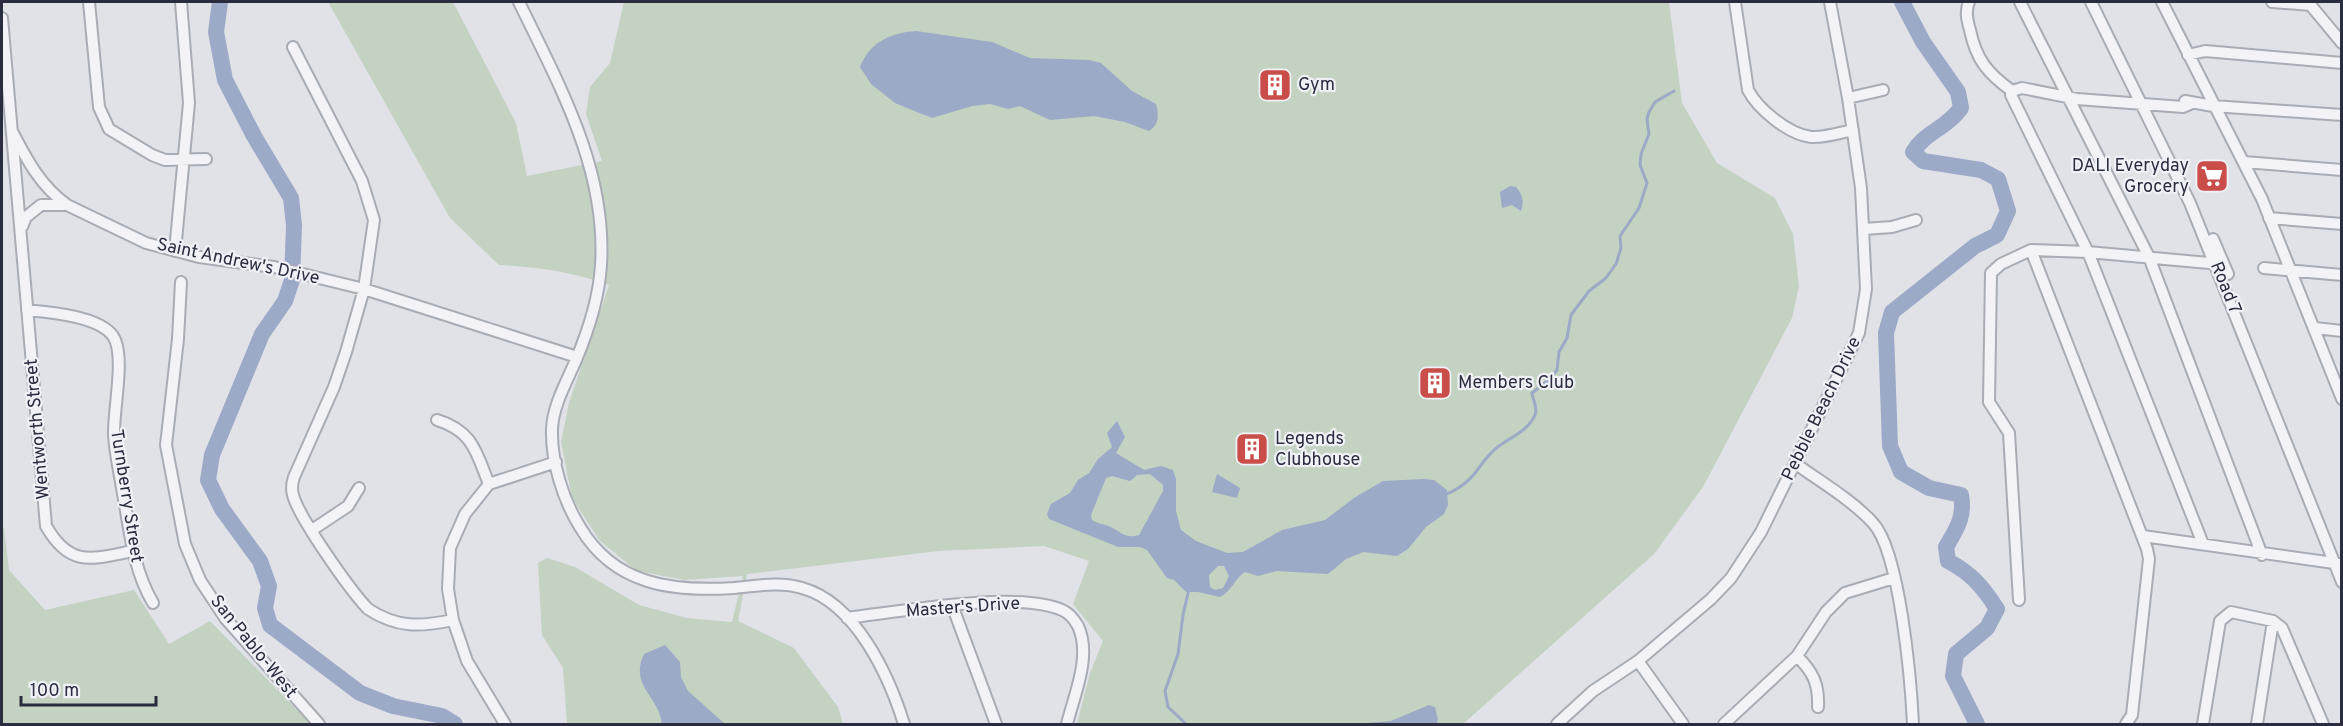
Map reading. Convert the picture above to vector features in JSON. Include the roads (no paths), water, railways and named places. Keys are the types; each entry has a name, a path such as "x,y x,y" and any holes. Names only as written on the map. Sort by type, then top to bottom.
{"street":[{"path":"89,2 99,107 103,118 119,137 152,155 165,160 206,159"},
{"path":"175,251 189,103 181,2"},
{"path":"519,2 583,140 597,203 601,264 597,293 592,318 562,393 552,428 556,462 563,491 579,525 600,555 621,571 677,588 703,589 774,584 803,588 831,603 847,618 883,670 904,724"},
{"path":"1735,2 1748,90 1754,100 1800,135 1813,137 1853,130"},
{"name":"Pebble Beach Drive","path":"1557,724 1593,691 1638,661 1711,599 1731,578 1746,557 1796,464 1859,333 1866,289 1864,230 1853,130 1830,2"},
{"path":"1969,2 1966,14 1975,52 1990,74 2012,91 2013,101 2088,252 2203,544"},
{"path":"2020,2 2150,257 2262,555"},
{"name":"Road 7","path":"2091,2 2143,100"},
{"name":"Road 7","path":"2097,2 2220,264 2340,564 2342,582"},
{"path":"2162,2 2270,218 2342,399"},
{"path":"2272,2 2310,3 2342,43"},
{"name":"Saint Andrew's Drive","path":"2,18 13,133 34,173 44,186 67,205 146,243 199,257 274,267 308,275 364,290 577,357"},
{"path":"293,48 362,181 374,220 364,290 334,387 291,487 294,498 312,530 358,599 381,617 409,626 453,620"},
{"path":"2188,55 2205,51 2342,63"},
{"path":"2012,91 2022,88 2069,95 2077,99 2143,100 2182,107 2190,104 2342,115"},
{"path":"1848,98 1883,90"},
{"name":"Wentworth Street","path":"13,133 46,526 55,541 73,556 96,558 133,551"},
{"path":"2244,162 2342,170"},
{"path":"21,230 26,217 41,205 67,205"},
{"path":"2270,218 2342,224"},
{"path":"374,220 383,229"},
{"path":"1864,230 1892,227 1916,220"},
{"path":"2031,250 2143,536 2149,559 2132,715 2126,724"},
{"path":"2019,600 2009,433 1989,402 1991,273 2001,264 2031,250 2088,252 2220,264"},
{"path":"2264,268 2342,275"},
{"name":"San Pablo-West","path":"181,282 178,339 166,445 185,544 200,580 225,618 319,724"},
{"name":"Turnberry Street","path":"27,310 78,318 118,334 119,358 114,438 133,551 139,573 153,603"},
{"path":"2315,328 2342,331"},
{"path":"437,420 462,431 473,443 489,484"},
{"path":"505,724 466,662 453,620 448,589 450,548 465,514 489,484 556,462"},
{"path":"1796,464 1874,523 1881,534 1894,578 1908,655 1913,724"},
{"path":"312,530 348,506 359,488"},
{"path":"2143,536 2262,555 2340,564"},
{"path":"1724,724 1797,656 1826,612 1845,593 1894,578"},
{"name":"Master's Drive","path":"847,618 952,605 1033,604 1062,610 1071,615 1083,643 1083,660 1067,724"},
{"path":"952,605 996,724"},
{"path":"2203,724 2220,621 2231,612 2273,621 2282,628 2323,724"},
{"path":"2257,724 2273,621"},
{"path":"1797,656 1813,674 1819,693 1818,707"},
{"path":"1638,661 1683,724"}],"water":[{"path":"916,31 992,42 1030,58 1089,60 1101,63 1132,91 1156,104 1158,116 1156,123 1149,131 1125,122 1094,116 1050,120 1020,106 1008,109 990,104 972,106 932,118 895,103 871,84 860,67 869,51 882,40"},
{"path":"1510,186 1516,187 1521,195 1523,201 1521,211 1512,205 1502,208 1500,192"},
{"path":"1117,421 1125,437 1116,453 1144,470 1161,466 1173,470 1176,479 1176,511 1181,530 1196,541 1227,553 1243,552 1282,530 1325,520 1354,498 1383,481 1434,480 1447,490 1448,505 1444,514 1426,527 1408,549 1397,556 1363,552 1346,559 1328,574 1277,571 1258,576 1245,572 1220,597 1186,592 1174,580 1167,578 1147,550 1140,547 1118,547 1049,519 1047,514 1051,504 1070,493 1078,480 1089,473 1098,459 1112,447 1107,433","holes":["1150,474 1163,485 1163,491 1139,535 1127,536 1092,520 1091,515 1106,478 1112,476 1130,481 1137,475","1218,566 1224,566 1229,576 1223,588 1215,590 1210,587 1209,575"]},
{"path":"1217,474 1240,488 1237,498 1212,492"},
{"path":"665,645 680,662 681,677 688,691 725,724 662,724 660,714 642,683 640,665 644,654"},
{"path":"1429,705 1435,707 1438,720 1436,724 1356,724 1391,721"}],"waterway":[{"path":"220,2 216,32 225,80 254,136 291,198 294,225 292,280 285,301 262,334 212,455 208,480 222,509 260,561 269,586 265,608 270,625 360,693 393,706 442,716 455,724"},
{"path":"1902,2 1923,42 1958,92 1961,108 1949,121 1923,140 1913,152 1923,161 1981,170 1998,179 2008,211 1997,235 1975,246 1892,312 1886,333 1890,446 1901,472 1929,488 1961,495 1961,516 1946,547 1948,561 1976,581 1997,609 1987,628 1956,654 1953,676 1977,724"},
{"path":"1447,494 1466,483 1492,452 1532,421 1536,409 1532,393 1550,379 1557,370 1559,352 1567,338 1571,315 1589,291 1606,278 1616,264 1621,248 1620,236 1639,208 1647,183 1640,165 1641,154 1649,134 1647,119 1649,112 1655,102 1674,91"},
{"path":"1186,724 1168,707 1165,691 1178,654 1189,589"}],"place":[{"name":"Gym","path":"1275,85"},
{"name":"DALI Everyday Grocery","path":"2212,176"},
{"name":"Members Club","path":"1435,383"},
{"name":"Legends Clubhouse","path":"1252,449"}]}
